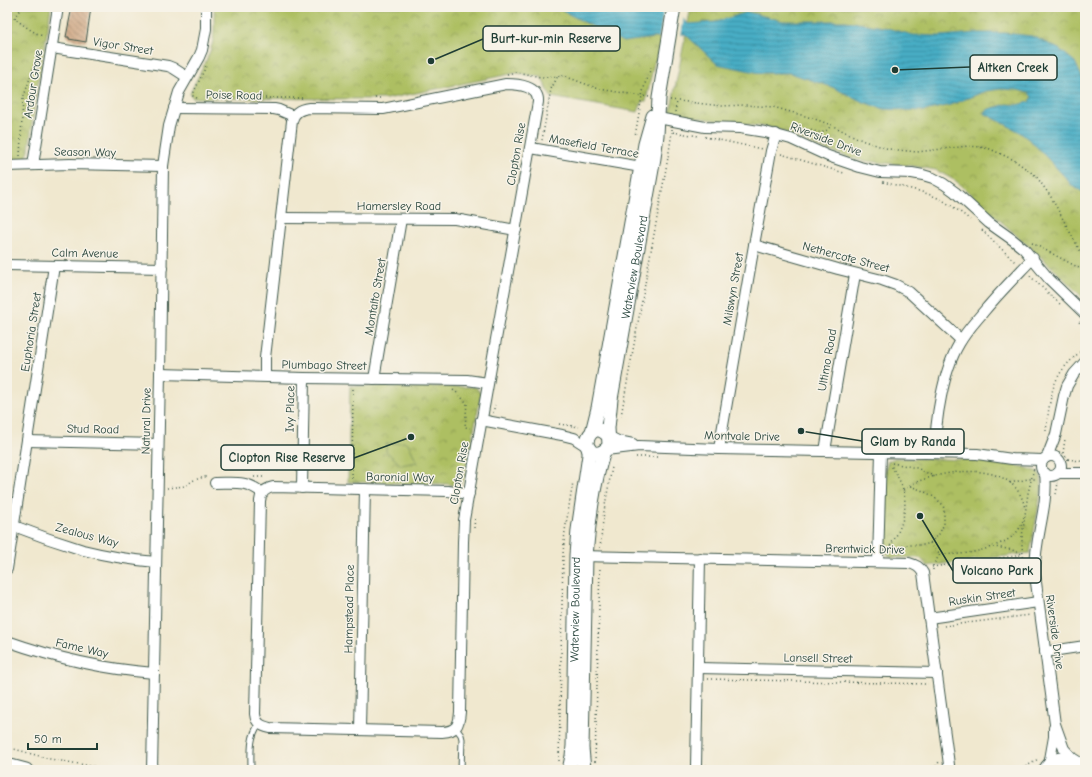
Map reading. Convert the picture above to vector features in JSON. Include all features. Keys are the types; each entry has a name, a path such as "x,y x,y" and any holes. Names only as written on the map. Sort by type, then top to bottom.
{"street":[{"name":"Ardour Grove","path":"34,160 48,36 58,7"},
{"path":"187,77 200,57 202,50 206,29 206,7"},
{"name":"Waterview Boulevard","path":"591,433 624,296 647,168 645,144 655,118 660,98 674,7"},
{"name":"Vigor Street","path":"47,46 168,66 187,77"},
{"name":"Natural Drive","path":"152,770 163,166 169,126 179,92 187,77"},
{"name":"Clopton Rise","path":"293,116 296,112 303,109 383,109 513,84 529,88 538,96 536,149 516,230 488,383 484,424 464,520 460,712 459,720 455,727"},
{"name":"Poise Road","path":"174,108 274,109 293,116"},
{"path":"265,376 265,358 293,116"},
{"name":"Riverside Drive","path":"655,118 705,127 752,129 780,136 828,156 860,167 880,172 912,173 933,178 955,192 989,223 1024,249 1049,279 1085,314"},
{"name":"Milswyn Street","path":"719,448 771,151 780,136"},
{"name":"Masefield Terrace","path":"536,149 647,168"},
{"name":"Season Way","path":"7,166 34,160 163,166"},
{"name":"Hamersley Road","path":"281,218 455,219 516,230"},
{"name":"Montalto Street","path":"374,379 401,219"},
{"name":"Nethercote Street","path":"754,245 896,285 909,292 961,340"},
{"path":"935,453 935,436 942,391 948,369 961,340 974,323 1033,258"},
{"name":"Calm Avenue","path":"7,265 162,268"},
{"name":"Euphoria Street","path":"7,569 54,266"},
{"name":"Ultimo Road","path":"825,451 855,274"},
{"name":"Waterview Boulevard","path":"608,436 608,420 624,296"},
{"name":"Riverside Drive","path":"1081,767 1064,749 1055,724 1038,602 1034,560 1050,498 1051,468 1064,396 1067,386 1074,374 1085,362"},
{"name":"Plumbago Street","path":"160,374 467,380 488,383"},
{"name":"Ivy Place","path":"302,488 304,378"},
{"path":"484,424 574,438 596,453 605,451 609,445 608,436 605,432 596,430 591,433 586,440 588,447"},
{"path":"562,435 591,433"},
{"name":"Montvale Drive","path":"608,436 618,441 639,446"},
{"name":"Stud Road","path":"27,441 158,444"},
{"name":"Montvale Drive","path":"605,451 639,446 977,454 1012,459 1051,468 1084,469"},
{"name":"Waterview Boulevard","path":"588,447 588,462 578,530 581,556 579,681 582,748 590,769"},
{"name":"Waterview Boulevard","path":"581,556 589,525 596,479 605,451"},
{"path":"878,562 881,452"},
{"path":"215,483 249,484 262,493 260,501 255,706 255,717 259,724 270,728 442,732 452,730 455,727"},
{"name":"Baronial Way","path":"262,493 273,487 448,491 469,494"},
{"name":"Hampstead Place","path":"360,730 365,489"},
{"name":"Zealous Way","path":"14,526 83,550 118,557 156,562"},
{"name":"Brentwick Drive","path":"581,556 878,562 909,563 919,566 923,573 948,757 948,770"},
{"path":"697,770 700,558"},
{"name":"Ruskin Street","path":"929,618 1038,602"},
{"name":"Fame Way","path":"7,641 80,663 154,673"},
{"path":"1045,652 1085,646"},
{"name":"Lansell Street","path":"698,668 937,673"},
{"name":"Waterview Boulevard","path":"569,770 572,756 579,681"},
{"name":"Riverside Drive","path":"1044,764 1054,737 1055,724"},
{"path":"1044,764 1062,759 1069,759 1081,767"},
{"path":"7,765 26,770"}],"lane":[{"path":"250,770 252,740 254,730 259,724"},
{"path":"455,727 462,739 461,770"}],"path":[{"path":"14,18 22,7"},
{"path":"7,13 34,33 48,36"},
{"path":"43,40 48,36"},
{"path":"34,160 20,156 22,104 26,89 47,46"},
{"path":"193,94 209,60"},
{"path":"642,96 646,80 654,63"},
{"path":"503,75 516,72 541,76 572,78 599,89 678,102 722,106 745,105 773,107 812,118 831,125 864,142 889,149 917,152 958,146 980,147 1000,153 1014,160 1036,176 1043,184 1060,212 1085,260"},
{"path":"536,149 551,89 558,76"},
{"path":"189,95 193,94"},
{"path":"193,94 198,98"},
{"path":"221,98 311,98"},
{"path":"372,98 387,98"},
{"path":"620,421 678,102"},
{"path":"780,136 800,129 820,133 828,130 831,125"},
{"path":"672,132 771,151 848,174"},
{"path":"878,181 922,192 941,200 957,209 972,222"},
{"path":"978,227 1063,307"},
{"path":"1024,249 1030,244 1034,244 1085,271"},
{"path":"1074,318 1085,328"},
{"path":"352,478 353,378"},
{"path":"454,390 467,403 465,427 484,424 495,405"},
{"path":"889,462 898,477 903,490 905,507 901,526 895,539 886,552 904,544 930,543 939,534 944,524 944,509 942,505 931,495 910,486"},
{"path":"590,769 600,556 604,510 612,467"},
{"path":"1023,555 1022,537 1028,493 1032,478 1051,468"},
{"path":"1050,498 1058,483 1051,468"},
{"path":"1010,483 1032,478 1051,468 1084,469"},
{"path":"903,490 919,481 947,474 982,471 1002,478 1010,483 1022,498 1026,512 1019,529 1013,536 1005,541 979,551 958,555 941,553 935,550 930,543"},
{"path":"474,528 475,513"},
{"path":"992,546 1018,551 1023,555"},
{"path":"941,553 934,561 932,567 1023,555"},
{"path":"940,627 1030,615"},
{"path":"926,673 928,688"},
{"path":"708,679 928,684"},
{"path":"7,747 50,759 114,770"},
{"path":"1020,770 1025,769 1034,762 1044,764"},
{"path":"913,770 935,768 939,763"}],"green space":[{"path":"7,7 51,7 35,98 29,150 26,158 21,162 7,162"},
{"path":"214,7 668,7 662,44 654,63 646,101 642,101 638,112 551,97 541,77 516,73 386,99 193,98 190,94 212,45 214,31"},
{"path":"691,7 1085,7 1085,300 1054,269 956,181 936,170 858,160 821,148 774,128 670,114"},
{"path":"350,386 476,387 481,394 464,480 457,486 448,484 348,482"},
{"path":"408,443 417,462 401,465 386,451 386,444"},
{"path":"895,458 976,460 1024,467 1038,472 1041,476 1042,487 1030,553 927,566 920,558 891,557 885,551 883,544 885,470 888,461"}],"water":[{"path":"555,7 672,7 688,24 715,22 748,12 783,21 846,21 883,27 913,35 939,36 977,33 1005,33 1032,36 1059,49 1075,62 1085,84 1085,193 1072,186 1032,142 1018,131 984,113 989,109 1007,104 1017,105 1030,102 1032,97 1029,93 1018,90 1001,89 986,91 950,105 924,111 883,109 863,102 832,87 790,73 760,73 717,64 685,34 623,42"}],"pier":[{"path":"664,7 674,7 684,16 681,37 659,39"}],"building":[{"path":"72,7 91,7 86,42 69,39 69,37 66,37"}],"place":[{"name":"Burt-kur-min Reserve","path":"431,61"},
{"name":"Aitken Creek","path":"895,70"},
{"name":"Glam by Randa","path":"801,431"},
{"name":"Clopton Rise Reserve","path":"411,437"},
{"name":"Volcano Park","path":"920,516"}]}
